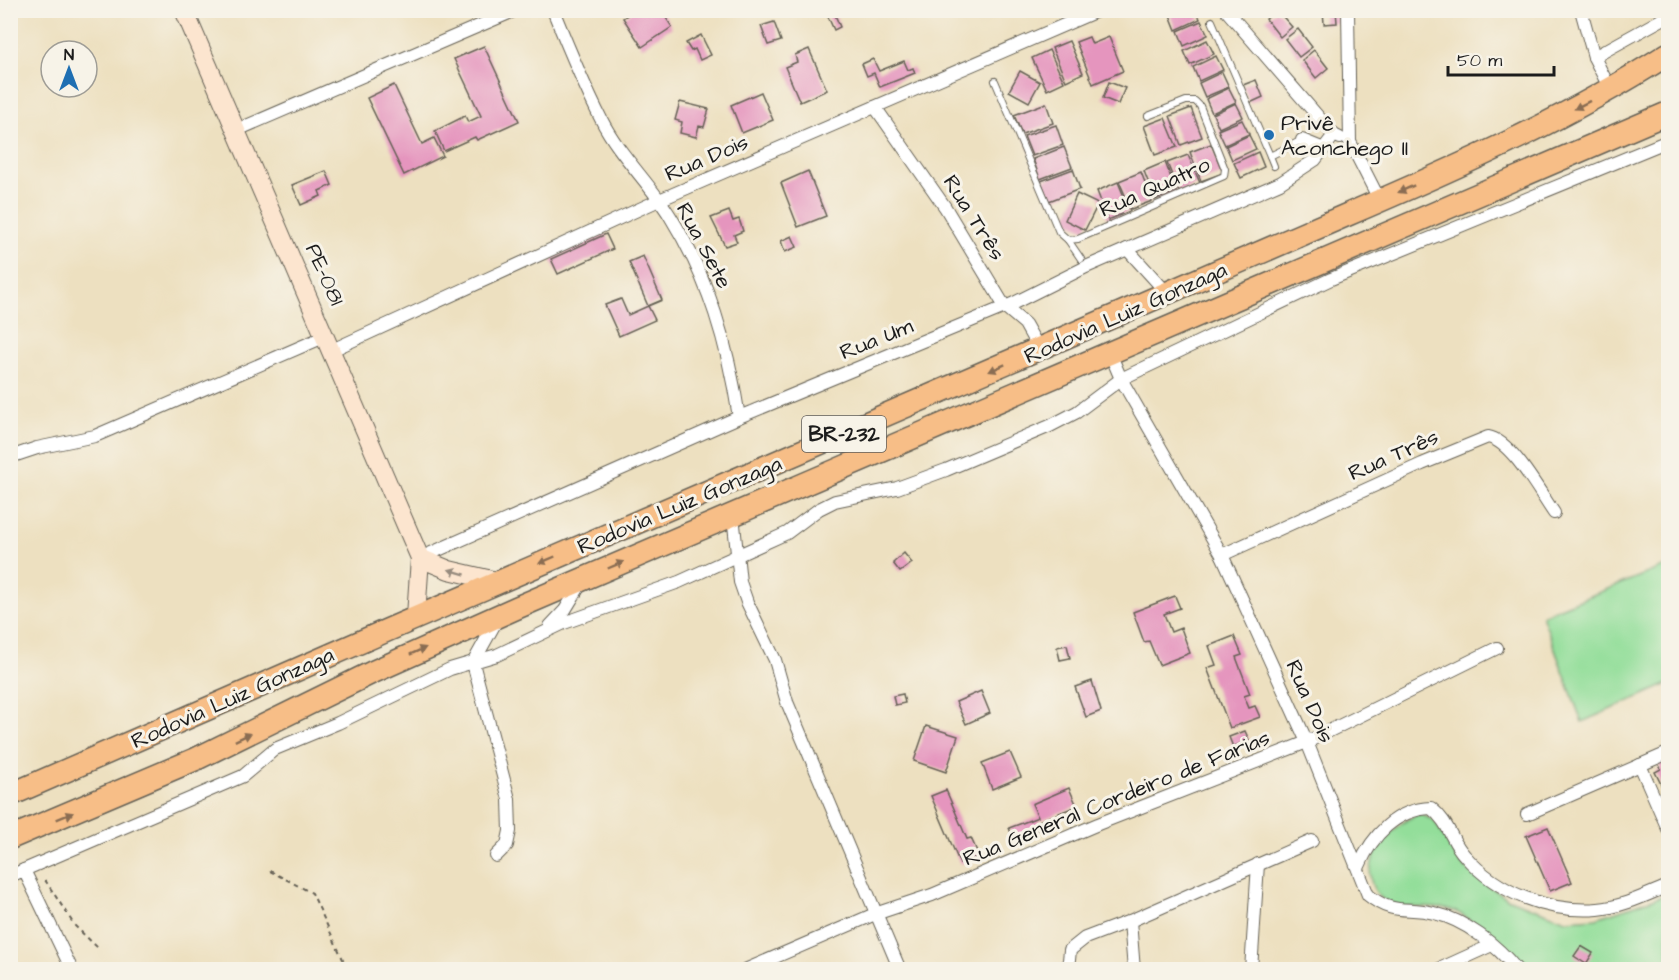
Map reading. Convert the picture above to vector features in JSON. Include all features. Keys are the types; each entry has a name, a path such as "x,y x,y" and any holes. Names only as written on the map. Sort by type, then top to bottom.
{"highway":[{"name":"Rodovia Luiz Gonzaga","path":"10,795 496,581 918,403 1380,201 1511,142 1611,91 1668,54"},
{"name":"Rodovia Luiz Gonzaga","path":"10,838 217,749 373,672 500,615 1668,113"}],"street":[{"name":"PE-081","path":"184,10 420,558"},
{"path":"237,130 516,10"},
{"name":"Rua Sete","path":"553,10 601,120 631,167 669,214 711,299 724,336 739,417"},
{"name":"Rua Dois","path":"10,457 37,448 95,436 329,343 1099,10"},
{"path":"1226,10 1334,135 1350,142"},
{"path":"1348,10 1350,142 1380,201"},
{"path":"1581,10 1594,57 1611,91"},
{"path":"1594,57 1668,16"},
{"name":"Rua Três","path":"875,107 945,207 1005,307 1025,324 1039,349"},
{"name":"Rua Um","path":"420,558 739,417 1005,307 1084,263 1127,249 1280,183 1303,170 1334,135"},
{"path":"1302,140 1324,149"},
{"path":"10,876 243,776 275,749 338,723 450,669 497,655 591,612 680,582 787,533 819,509 835,501 906,484 1050,426 1077,412 1121,379 1406,247 1668,141"},
{"path":"1127,249 1167,293"},
{"name":"Rua Dois","path":"1110,353 1121,379 1222,555 1307,742 1359,866 1368,896 1382,907 1432,912 1452,919 1492,945 1517,969"},
{"name":"Rua Três","path":"1222,555 1422,464 1488,437 1501,441 1554,513"},
{"path":"733,515 736,557 747,602 775,660 787,702 900,969"},
{"path":"416,616 420,558 449,570 496,581"},
{"path":"545,632 565,610 584,579"},
{"path":"496,856 507,845 511,817 510,799 473,663 500,615"},
{"name":"Rua General Cordeiro de Farias","path":"745,969 875,914 932,895 1098,824 1307,742 1497,648"},
{"path":"1527,814 1668,753"},
{"path":"1640,765 1668,829"},
{"path":"1359,866 1367,849 1398,817 1415,808 1431,808 1444,818 1462,854 1478,871 1505,888 1538,903 1563,909 1599,909 1626,903 1668,886"},
{"path":"1068,969 1070,950 1075,944 1312,841"},
{"path":"1251,969 1258,864"},
{"path":"24,870 72,969"},
{"path":"1130,921 1134,969"},
{"path":"1437,969 1492,945"}],"lane":[{"path":"1212,21 1274,166"},
{"path":"994,81 1059,232 1068,240 1084,263"},
{"name":"Rua Quatro","path":"1068,240 1078,239 1224,176 1225,169 1198,104 1186,101 1148,116"},
{"path":"1270,156 1302,140"}],"path":[{"path":"24,870 40,875 54,890 75,926 98,948"},
{"path":"270,871 312,893 348,969"}],"green space":[{"path":"1668,565 1668,684 1582,722 1542,615"},
{"path":"1419,814 1434,820 1457,859 1476,878 1509,899 1566,920 1596,918 1668,894 1668,969 1529,969 1524,962 1461,914 1445,909 1404,907 1386,901 1379,896 1372,885 1370,872 1373,860 1387,837 1397,827"}],"building":[{"path":"635,10 661,10 672,27 642,47 623,18"},
{"path":"825,10 833,10 840,27 834,30"},
{"path":"1181,10 1196,10 1200,19 1176,30 1170,15"},
{"path":"1277,10 1292,27 1280,37 1266,19"},
{"path":"1323,10 1336,10 1337,23 1324,24"},
{"path":"1201,21 1208,35 1184,46 1178,31"},
{"path":"774,22 781,41 768,45 761,26"},
{"path":"1298,29 1312,47 1299,57 1285,39"},
{"path":"701,35 711,55 700,60 695,49 691,51 686,43"},
{"path":"1089,37 1092,44 1109,37 1123,71 1093,84 1076,42"},
{"path":"1207,40 1214,54 1190,65 1184,51"},
{"path":"1069,41 1083,73 1066,81 1052,48"},
{"path":"484,46 519,121 477,140 475,137 444,151 435,131 465,116 468,122 481,116 454,59"},
{"path":"809,49 827,90 800,102 785,67 797,62 795,55"},
{"path":"1049,50 1064,82 1047,90 1032,58"},
{"path":"1314,50 1328,68 1316,78 1302,60"},
{"path":"1216,56 1223,70 1199,81 1193,67"},
{"path":"873,59 879,71 904,61 908,70 913,68 915,73 880,87 874,73 867,76 862,64"},
{"path":"1020,71 1040,82 1029,102 1009,91"},
{"path":"1222,72 1229,87 1205,97 1199,83"},
{"path":"1256,80 1263,97 1250,103 1243,85"},
{"path":"1109,82 1125,88 1118,104 1103,98"},
{"path":"394,85 422,144 434,138 443,156 404,175 367,98"},
{"path":"1229,88 1236,102 1212,113 1206,99"},
{"path":"761,92 773,120 742,133 731,105"},
{"path":"680,102 709,109 704,127 699,126 696,137 680,133 682,122 675,120"},
{"path":"1046,103 1053,123 1022,134 1014,115"},
{"path":"1236,103 1243,117 1219,128 1213,114"},
{"path":"1191,108 1202,137 1181,145 1170,116"},
{"path":"1165,118 1177,147 1155,155 1144,126"},
{"path":"1242,120 1249,134 1225,145 1218,130"},
{"path":"1056,125 1063,145 1032,156 1024,136"},
{"path":"1249,135 1256,149 1232,160 1226,146"},
{"path":"1211,144 1223,173 1201,181 1190,152"},
{"path":"1064,147 1072,167 1040,179 1033,159"},
{"path":"1258,152 1264,167 1241,178 1234,163"},
{"path":"1188,155 1200,183 1179,192 1167,163"},
{"path":"1165,162 1176,191 1155,200 1144,171"},
{"path":"1073,169 1080,189 1049,201 1041,181"},
{"path":"326,171 332,185 319,191 321,196 301,205 292,185"},
{"path":"808,171 826,216 798,227 781,183"},
{"path":"1141,172 1152,201 1131,209 1119,181"},
{"path":"1118,182 1130,211 1108,220 1097,191"},
{"path":"1077,194 1098,204 1085,230 1065,220"},
{"path":"729,211 733,221 739,219 743,231 734,235 737,242 725,246 711,218"},
{"path":"606,234 613,249 558,274 551,259"},
{"path":"792,236 797,247 785,252 781,241"},
{"path":"643,256 662,300 648,306 629,262"},
{"path":"621,299 628,315 648,306 655,320 619,336 605,305"},
{"path":"904,553 912,563 900,572 893,563"},
{"path":"1175,596 1180,608 1164,614 1171,632 1181,628 1190,653 1159,665 1149,641 1144,642 1133,612"},
{"path":"1234,636 1242,655 1236,657 1250,694 1244,696 1249,708 1255,706 1260,717 1230,728 1207,668 1216,665 1209,646"},
{"path":"1067,645 1070,658 1060,660 1057,647"},
{"path":"1092,681 1101,711 1086,717 1075,687"},
{"path":"981,691 990,713 966,724 956,702"},
{"path":"903,694 905,703 895,705 893,696"},
{"path":"926,726 958,736 946,772 914,761"},
{"path":"1245,731 1249,740 1233,747 1229,737"},
{"path":"1010,752 1021,777 992,789 982,763"},
{"path":"1668,755 1668,798 1655,772 1661,769 1657,761"},
{"path":"1069,788 1077,806 1039,821 1042,828 1014,840 1009,828 1038,817 1032,804"},
{"path":"946,790 967,839 971,838 979,856 960,864 931,796"},
{"path":"1548,827 1572,882 1550,891 1526,836"},
{"path":"1581,946 1593,953 1586,964 1574,956"}],"place":[{"name":"Privê Aconchego II","path":"1269,135"}]}
